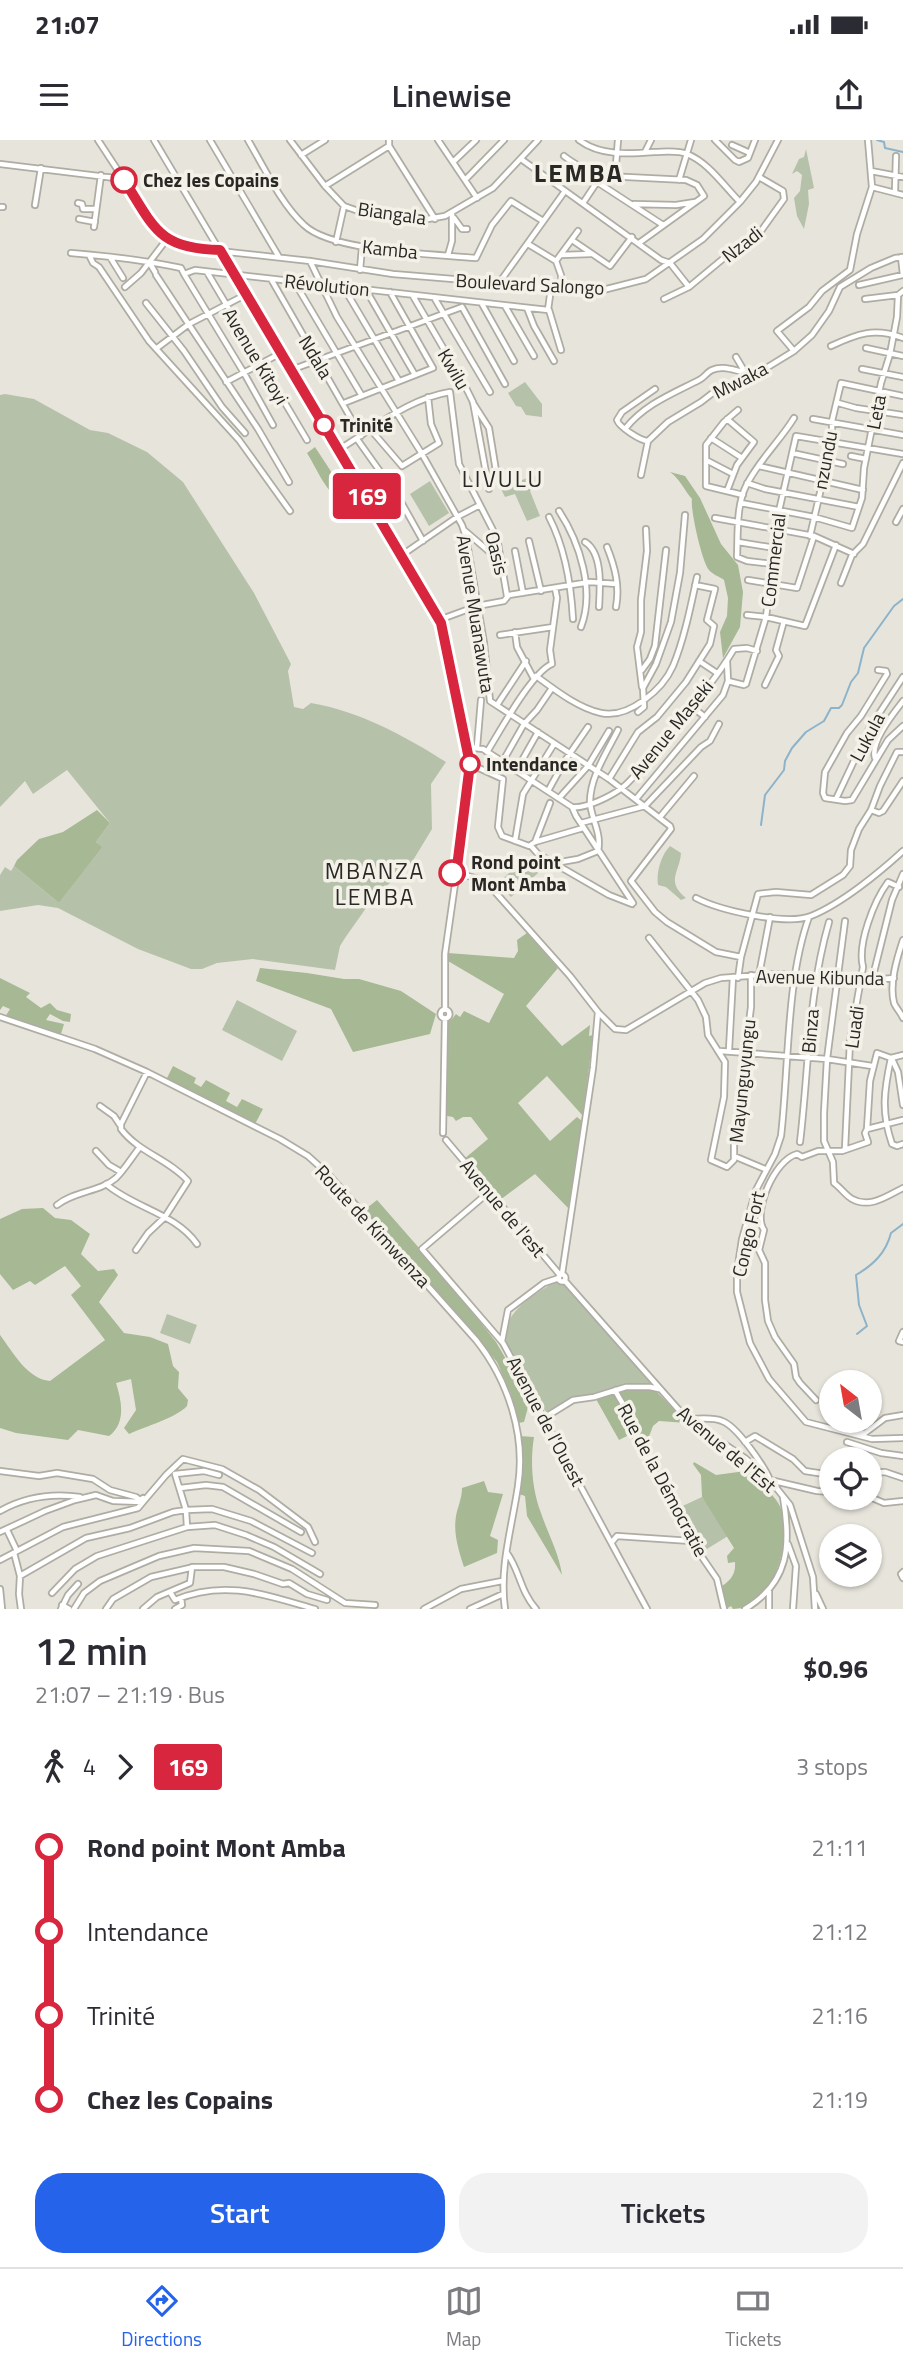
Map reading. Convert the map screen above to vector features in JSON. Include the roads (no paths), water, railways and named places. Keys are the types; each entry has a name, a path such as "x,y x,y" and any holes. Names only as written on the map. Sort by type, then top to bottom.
{"street":[{"path":"98,140 153,224 167,239 141,273 125,287"},
{"path":"154,140 439,620 470,764 457,867 460,870 445,954 445,1009 440,1013 445,1019 443,1133"},
{"path":"210,140 279,257"},
{"name":"Kamba","path":"247,140 303,225 317,235 336,242 477,258 488,233 511,201 543,220"},
{"name":"Biangala","path":"290,140 344,206 364,213 416,221 453,215 493,188 538,140"},
{"path":"301,155 325,140"},
{"path":"438,140 477,198"},
{"path":"465,140 470,146"},
{"path":"453,162 476,140"},
{"path":"465,180 504,140"},
{"path":"579,140 595,149 618,153 686,153 705,164 740,202"},
{"path":"615,177 618,140"},
{"path":"645,153 651,140"},
{"path":"679,180 691,140"},
{"path":"715,140 735,160 742,162 750,153 755,140"},
{"name":"Boulevard Salongo","path":"167,239 185,246 310,261 360,270 551,288 606,290 646,279 703,239 740,202 759,177 778,140"},
{"path":"794,351 777,331 809,307 822,291 852,265 872,187 868,140"},
{"path":"729,154 733,142 750,153"},
{"path":"325,186 389,143 435,219"},
{"path":"564,156 663,225"},
{"path":"895,191 896,156"},
{"path":"521,159 670,263 689,287 664,299"},
{"path":"0,164 123,179"},
{"path":"35,205 41,168"},
{"path":"871,171 903,177"},
{"path":"79,219 94,224 102,175"},
{"path":"583,203 598,180 615,177 690,181 700,188 704,197 639,243"},
{"name":"Nzadi","path":"689,287 733,250 756,237 772,218 784,199 783,191 759,177"},
{"path":"872,187 903,195"},
{"path":"499,283 565,191"},
{"path":"633,204 676,205 696,201"},
{"path":"78,202 83,209 96,209"},
{"path":"336,242 344,206"},
{"path":"453,215 462,229 467,229"},
{"path":"448,255 453,215"},
{"path":"556,261 578,231"},
{"path":"572,240 610,266 632,237"},
{"path":"528,244 556,261 562,288"},
{"path":"360,270 362,247"},
{"name":"Révolution","path":"71,253 148,261 181,268 184,274 195,270 549,310"},
{"path":"561,255 592,254"},
{"path":"89,255 132,319 239,439 290,511"},
{"path":"110,257 123,278"},
{"path":"843,285 871,268 902,257 903,275 859,285"},
{"path":"148,261 258,429 289,482"},
{"name":"Avenue Muanawuta","path":"310,261 355,347 422,454 464,530 490,701 608,779 660,817 671,829 631,879 644,897"},
{"name":"Avenue Kitoyi","path":"207,272 307,440"},
{"path":"846,272 852,278"},
{"path":"843,285 847,281 846,272"},
{"path":"184,274 273,425"},
{"name":"Ndala","path":"270,279 344,402 359,437 384,477"},
{"path":"295,282 362,396"},
{"name":"Mwaka","path":"648,441 676,415 701,402 723,385 734,385 749,379 806,342 829,311 843,285"},
{"path":"344,287 399,381"},
{"path":"551,288 549,310 561,350"},
{"path":"366,290 415,375"},
{"path":"865,299 898,295 903,290"},
{"path":"344,402 433,368 390,292"},
{"path":"157,348 189,324 247,294"},
{"name":"Kwilu","path":"412,295 472,402 489,489"},
{"name":"Leta","path":"814,517 852,528 863,490 866,459 880,391 900,317 898,295"},
{"path":"434,298 490,393"},
{"path":"457,300 505,384"},
{"path":"146,303 222,407 245,433"},
{"path":"482,303 514,361"},
{"path":"504,306 534,356"},
{"path":"291,370 462,307"},
{"path":"527,308 554,361"},
{"path":"831,346 861,333 894,334 903,338"},
{"path":"866,348 903,356"},
{"path":"226,382 281,353"},
{"path":"736,357 749,379"},
{"path":"625,429 640,412 654,402 698,381 712,370 734,368 738,372 745,372"},
{"path":"862,369 903,377"},
{"name":"nzundu","path":"771,583 797,588 812,536 841,383 880,391"},
{"path":"641,475 648,441 642,440 617,422 619,415 655,389"},
{"path":"880,391 903,397"},
{"name":"Oasis","path":"428,397 450,392 459,464 496,536 506,596"},
{"path":"338,450 396,412 428,397 431,424 439,443 402,466 371,430"},
{"path":"472,402 489,428 497,477"},
{"path":"838,403 903,415"},
{"path":"738,410 727,419 705,448 706,485 743,495"},
{"path":"773,564 739,559 737,556 741,503 747,483 794,418"},
{"path":"727,419 754,442 733,474 727,491"},
{"path":"813,419 903,435"},
{"name":"Commercial","path":"728,681 746,685 757,651 766,617 779,511 794,440 798,435 832,441"},
{"path":"711,438 742,458"},
{"path":"832,441 903,454"},
{"path":"792,453 843,464"},
{"path":"851,456 866,459"},
{"path":"706,460 733,474"},
{"path":"841,583 903,463"},
{"path":"759,466 863,490"},
{"path":"747,483 782,493 859,507"},
{"path":"400,500 423,541"},
{"path":"741,503 814,517"},
{"path":"402,555 457,517 480,505"},
{"path":"897,522 903,509"},
{"path":"559,511 576,543 585,584 586,608 581,627"},
{"path":"642,688 656,664 671,622 680,573 685,514"},
{"path":"549,517 557,533 570,584 573,619"},
{"path":"715,518 812,536 854,554"},
{"path":"638,712 644,707 638,647 647,551 646,529"},
{"path":"464,530 501,561"},
{"path":"529,541 541,591"},
{"path":"585,541 594,551 600,582 599,607"},
{"path":"738,542 775,548"},
{"path":"747,615 805,626 836,545"},
{"path":"607,547 618,584 616,607"},
{"path":"642,670 650,660 655,646 666,550"},
{"path":"515,551 523,593"},
{"path":"515,632 517,647 535,677 585,707 602,713 628,710 644,702 673,666 697,578"},
{"path":"747,580 771,583"},
{"path":"439,620 503,601 506,596 570,584 618,584"},
{"path":"608,779 638,732 663,711 710,644 714,626 707,620 715,589 695,586"},
{"path":"487,752 535,677 545,666 552,664 550,653 557,598 555,588"},
{"path":"765,685 779,656 776,650 784,621"},
{"path":"500,635 553,627"},
{"path":"636,799 723,695 728,681 727,660 735,648 757,651"},
{"name":"Avenue Maseki","path":"572,807 590,803 621,789 727,660"},
{"path":"699,661 716,673"},
{"path":"496,705 526,662"},
{"path":"878,670 886,671 887,674 847,733 825,772 825,798 852,800 875,758 892,734 903,726"},
{"name":"Lukula","path":"835,799 869,729 903,677"},
{"path":"495,775 524,724 552,688"},
{"path":"477,747 481,700"},
{"path":"875,758 874,749 878,737 903,701"},
{"path":"691,706 705,717"},
{"path":"470,764 503,780 499,832 502,836 533,844 595,819 645,806 709,741 719,724"},
{"path":"548,790 588,727"},
{"path":"598,851 600,842 590,803 592,785 618,730"},
{"path":"560,797 588,766 609,731"},
{"path":"516,771 538,733"},
{"path":"515,841 522,798 554,744"},
{"path":"467,747 477,747 487,752 572,807 633,903"},
{"path":"729,1051 736,978 758,894 776,892 811,895 841,876 850,866 851,848 860,825 871,810 891,762 898,751 903,752"},
{"path":"660,817 694,776"},
{"path":"871,810 879,813 883,811 903,781"},
{"path":"550,803 533,850 601,891 633,903 644,897 654,912 667,922 718,953 741,957"},
{"path":"555,863 578,859 598,851"},
{"path":"696,898 710,905 752,914 809,917 856,888 903,851"},
{"path":"872,980 892,900 903,874"},
{"path":"458,875 482,880 488,884 570,976 598,1012 593,1068 560,1276 547,1281 515,1303 507,1312 502,1341"},
{"name":"Luadi","path":"845,1149 849,1062 863,967 860,955 879,897 888,882 899,887"},
{"path":"759,975 770,917"},
{"name":"Congo Fort","path":"809,917 801,942 796,975 781,1136 775,1154 756,1190 737,1272 737,1292 746,1330 769,1379 806,1422 819,1426"},
{"path":"845,921 827,1059 823,1134 834,1162 834,1184 854,1200 865,1203 877,1201 903,1188"},
{"name":"Binza","path":"800,1142 817,976 829,922"},
{"path":"649,938 692,990 703,1009 708,1035 720,1051 827,1059 873,1066"},
{"path":"902,944 894,978 895,1004 903,1016"},
{"name":"Avenue Kibunda","path":"598,1012 615,1029 622,1030 634,1027 692,990 714,980 751,975 837,977 860,981 894,978"},
{"name":"Mayunguyungu","path":"720,1051 725,1062 725,1087 711,1160 729,1166 734,1156 734,1144 742,1114 751,975"},
{"name":"Route de Kimwenza","path":"0,1017 95,1049 147,1072 280,1139 315,1162 383,1234 487,1354 510,1401 519,1451 518,1489 502,1581 505,1609"},
{"path":"816,1400 796,1377 794,1364 775,1337 768,1321 765,1263 759,1250 764,1230 760,1212 772,1177 794,1154 802,1157 818,1151 845,1149 868,1142 865,1133 877,1053 894,1060 903,1105"},
{"path":"891,1058 903,1055"},
{"path":"891,1058 885,1091 886,1125 892,1144 903,1144"},
{"path":"120,1126 147,1072"},
{"path":"100,1107 114,1116 123,1132 140,1147 188,1181 165,1217 148,1233 136,1250"},
{"path":"867,1129 903,1120"},
{"name":"Avenue de l'est","path":"446,1140 560,1276"},
{"path":"57,1205 65,1199 116,1178 140,1147"},
{"path":"96,1151 109,1165 121,1172"},
{"path":"734,1156 765,1169"},
{"path":"106,1184 165,1217 190,1234 197,1244"},
{"name":"Avenue de l'Ouest","path":"489,1192 422,1249 502,1341 647,1609"},
{"name":"Avenue de l'Est","path":"560,1276 566,1276 565,1281 688,1419 745,1458 770,1480 783,1496 791,1507 813,1577 815,1609"},
{"path":"494,1331 503,1329"},
{"path":"903,1332 899,1341 903,1342"},
{"path":"544,1418 571,1401 615,1390 632,1387 660,1389"},
{"name":"Rue de la Démocratie","path":"615,1390 633,1418 636,1438 691,1541 717,1579 723,1609"},
{"path":"882,1420 903,1415"},
{"path":"688,1419 724,1421 766,1470 770,1480 819,1491"},
{"name":"Congo Fort","path":"845,1433 872,1439 903,1438"},
{"path":"744,1442 755,1436 793,1459 805,1471 819,1473"},
{"path":"847,1442 881,1453 903,1456"},
{"path":"0,1560 63,1527 138,1507 183,1459 222,1469 259,1490 307,1527 314,1542"},
{"path":"0,1471 39,1476 57,1473 93,1479 111,1490 144,1500"},
{"path":"187,1527 186,1510 176,1473 204,1471 219,1475"},
{"path":"882,1472 903,1478"},
{"path":"180,1488 206,1485 223,1487 241,1495 300,1532"},
{"path":"0,1511 19,1502 59,1494 83,1498"},
{"path":"0,1532 45,1511 96,1495 113,1501 144,1500"},
{"path":"783,1496 788,1543 796,1566 793,1609"},
{"path":"882,1502 903,1501"},
{"path":"20,1576 86,1538 130,1528 186,1510 212,1509 250,1521 312,1553"},
{"path":"52,1593 75,1569 97,1556 187,1527 215,1525 273,1547 320,1574"},
{"path":"7,1530 16,1552 21,1609"},
{"path":"611,1542 617,1536 691,1541"},
{"path":"745,1609 769,1590 784,1565 788,1543"},
{"path":"78,1584 68,1594 62,1607 72,1609 84,1593 100,1581 159,1556 194,1548 248,1551 292,1569 345,1603 375,1605"},
{"path":"506,1553 513,1563 527,1599 536,1609"},
{"path":"144,1609 157,1597 190,1583 192,1567"},
{"path":"106,1609 114,1599 151,1577 192,1567 233,1569 283,1584 289,1583 327,1601"},
{"path":"903,1572 903,1578"},
{"path":"424,1609 461,1589 502,1581"},
{"path":"0,1589 2,1609"},
{"path":"170,1592 174,1600 207,1590 237,1589 315,1609"},
{"path":"814,1589 822,1609"},
{"path":"769,1590 769,1609"},
{"path":"470,1609 503,1594"},
{"path":"175,1609 182,1605 181,1598"}],"waterway":[{"path":"877,140 884,142 885,148 903,152"},
{"path":"761,825 765,795 784,770 785,761 792,748 806,732 824,721 831,708 839,708 842,705 851,682 858,673 864,648 894,606 903,599"},
{"path":"857,1334 867,1326 859,1305 856,1275 878,1258 891,1233 903,1224"}],"place":[{"name":"Chez les Copains","path":"124,180"},
{"name":"Trinité","path":"324,425"},
{"name":"Intendance","path":"470,764"},
{"name":"Rond point Mont Amba","path":"452,873"}],"district":[{"name":"LEMBA","path":"579,173"},
{"name":"LIVULU","path":"503,479"},
{"name":"MBANZA LEMBA","path":"375,884"}]}
